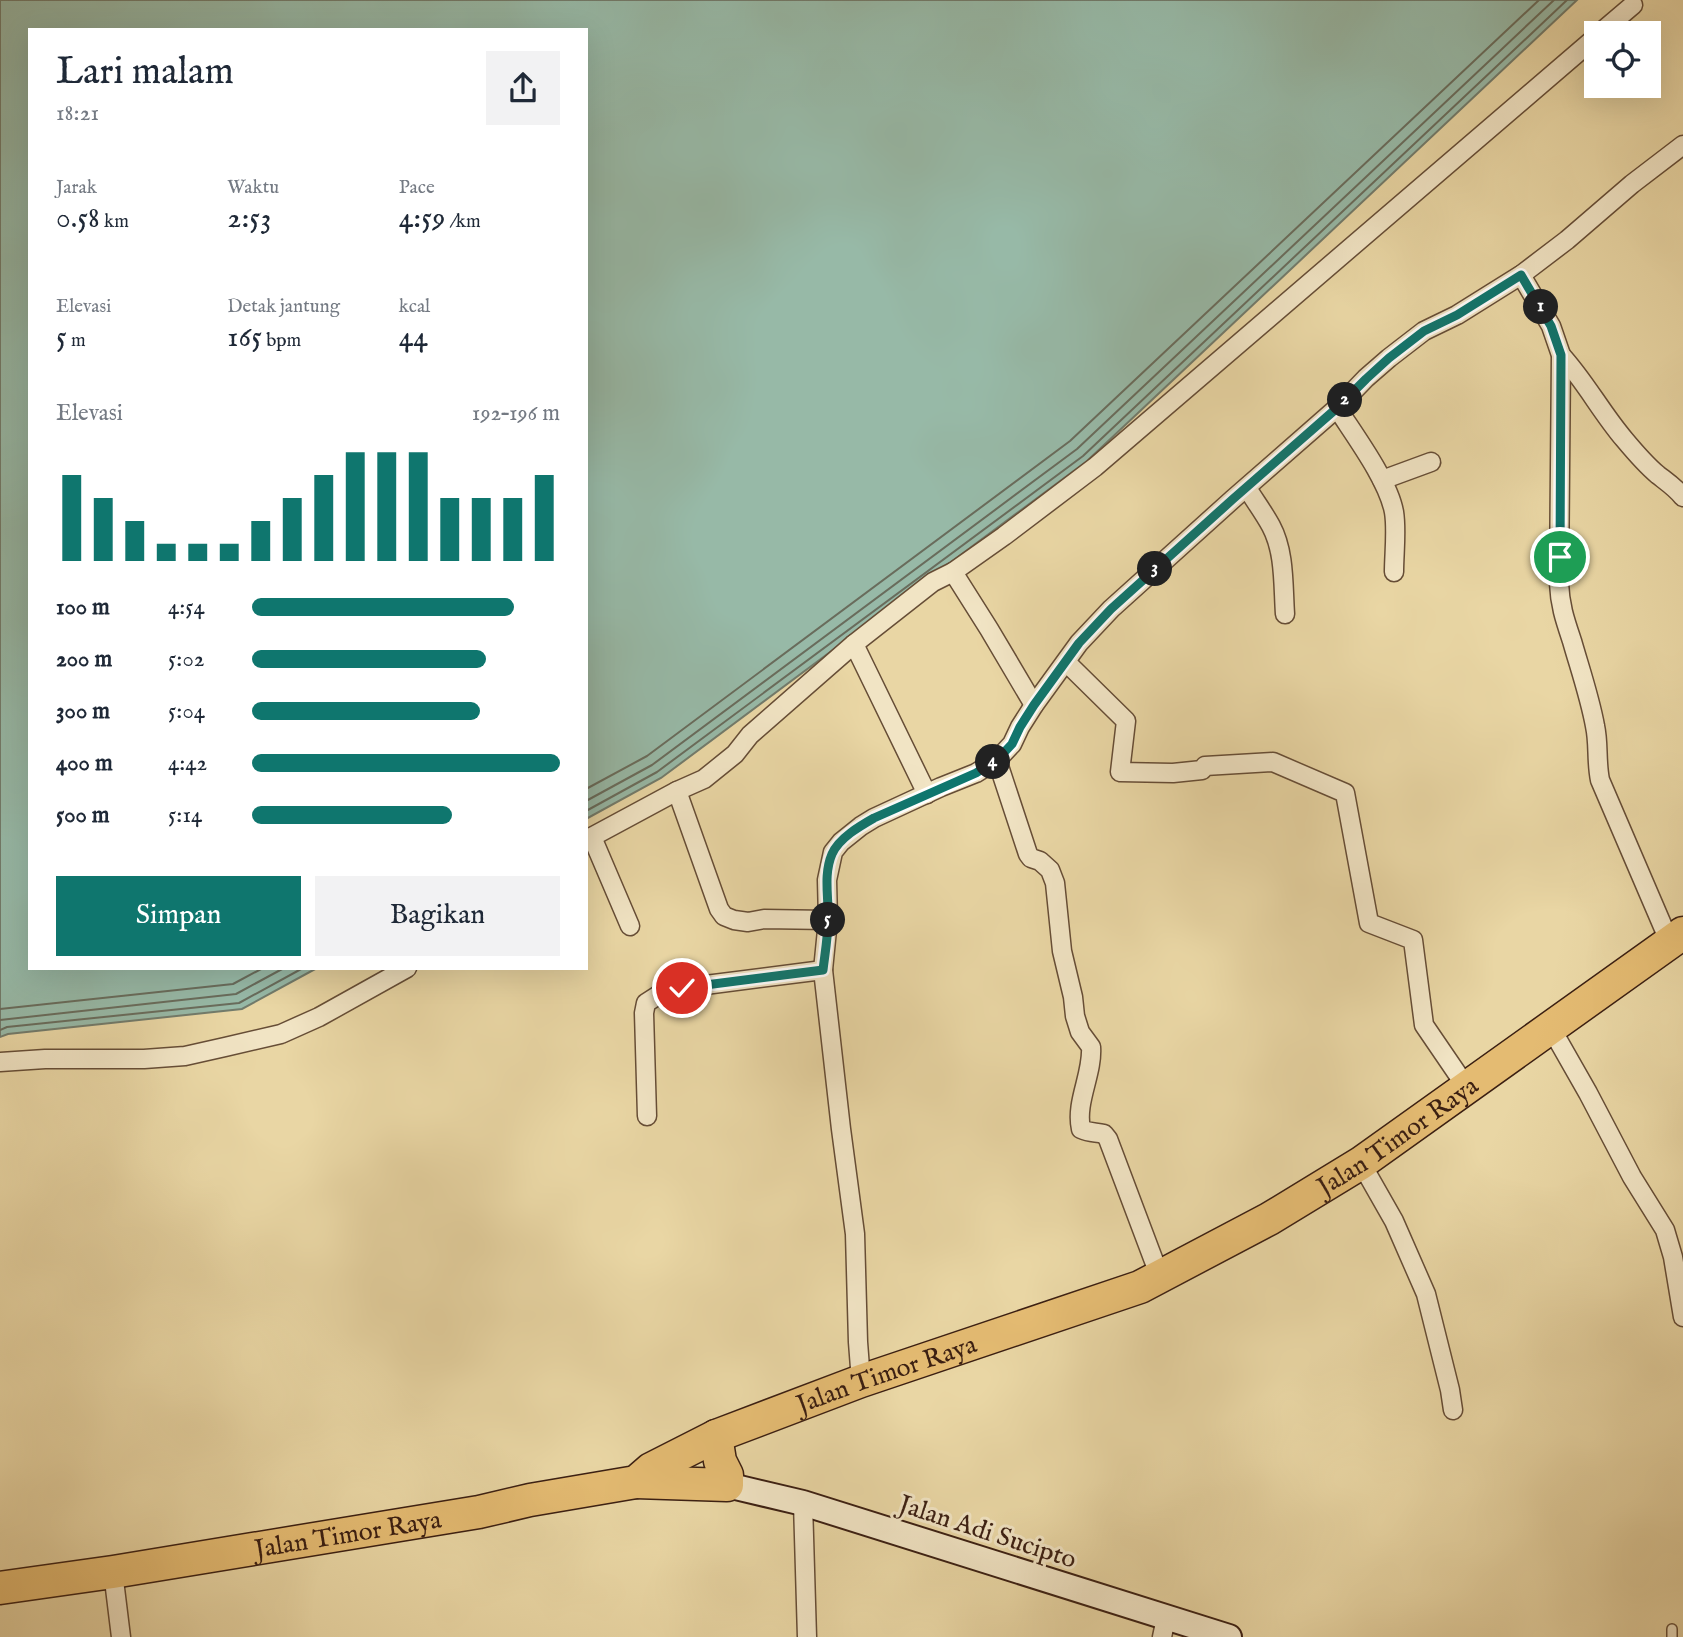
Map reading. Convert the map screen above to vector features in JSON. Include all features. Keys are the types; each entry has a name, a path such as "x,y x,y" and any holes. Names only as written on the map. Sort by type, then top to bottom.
{"highway":[{"name":"Jalan Timor Raya","path":"0,1588 479,1512 530,1500 636,1482 651,1469 716,1436 861,1381 1140,1287 1269,1219 1361,1163 1676,938"},
{"path":"636,1482 727,1485 727,1475 720,1461 716,1436"}],"main road":[{"name":"Jalan Adi Sucipto","path":"727,1485 803,1503 1164,1628 1229,1637"}],"street":[{"path":"1614,21 1633,5"},
{"path":"630,926 589,839 704,779 720,767 750,735 854,644 933,582 953,572 1004,536 1095,467 1584,47"},
{"path":"861,1381 855,1234 823,970 828,920 827,880 833,852 841,842 874,818 976,773 997,760 1012,744 1034,705 1079,643 1111,609 1337,408 1389,358 1424,331 1457,315 1521,275 1683,145"},
{"path":"1521,275 1551,326 1561,355 1560,601 1595,727 1600,780 1676,938"},
{"path":"1561,355 1624,439 1683,497"},
{"path":"1337,408 1388,495 1394,513 1394,572"},
{"path":"1382,481 1431,462"},
{"path":"1247,488 1277,540 1282,560 1285,614"},
{"path":"953,572 1034,705"},
{"path":"854,644 927,794"},
{"path":"1066,662 1126,721 1120,772 1173,773 1202,770 1205,766 1273,762 1345,793 1369,923 1413,940 1424,1025 1466,1088"},
{"path":"997,760 1028,854 1050,870 1055,883 1062,951 1075,1016 1080,1032 1091,1047 1091,1066 1079,1114 1082,1129 1090,1133 1104,1134 1108,1139 1160,1277"},
{"path":"677,791 719,909 724,916 748,922 764,919 828,920"},
{"path":"0,1062 158,1058 185,1056 225,1047 281,1034 319,1017 403,970"},
{"path":"647,1116 646,1003 660,994 682,988 823,970"},
{"path":"1551,1028 1632,1177 1665,1230 1673,1257 1683,1317"},
{"path":"1361,1163 1394,1221 1426,1294 1453,1410"},
{"path":"803,1503 807,1637"},
{"path":"113,1572 121,1637"}],"water":[{"path":"0,0 1577,0 1087,461 661,778 588,818 588,28 28,28 28,970 313,970 242,1009 0,1037"}],"route":[{"path":"682,988 823,970 828,920 829,864 833,852 841,842 874,818 976,773 997,760 1012,744 1034,705 1079,643 1111,609 1337,408 1389,358 1424,331 1457,315 1521,275 1551,326 1561,355 1560,557"}]}
